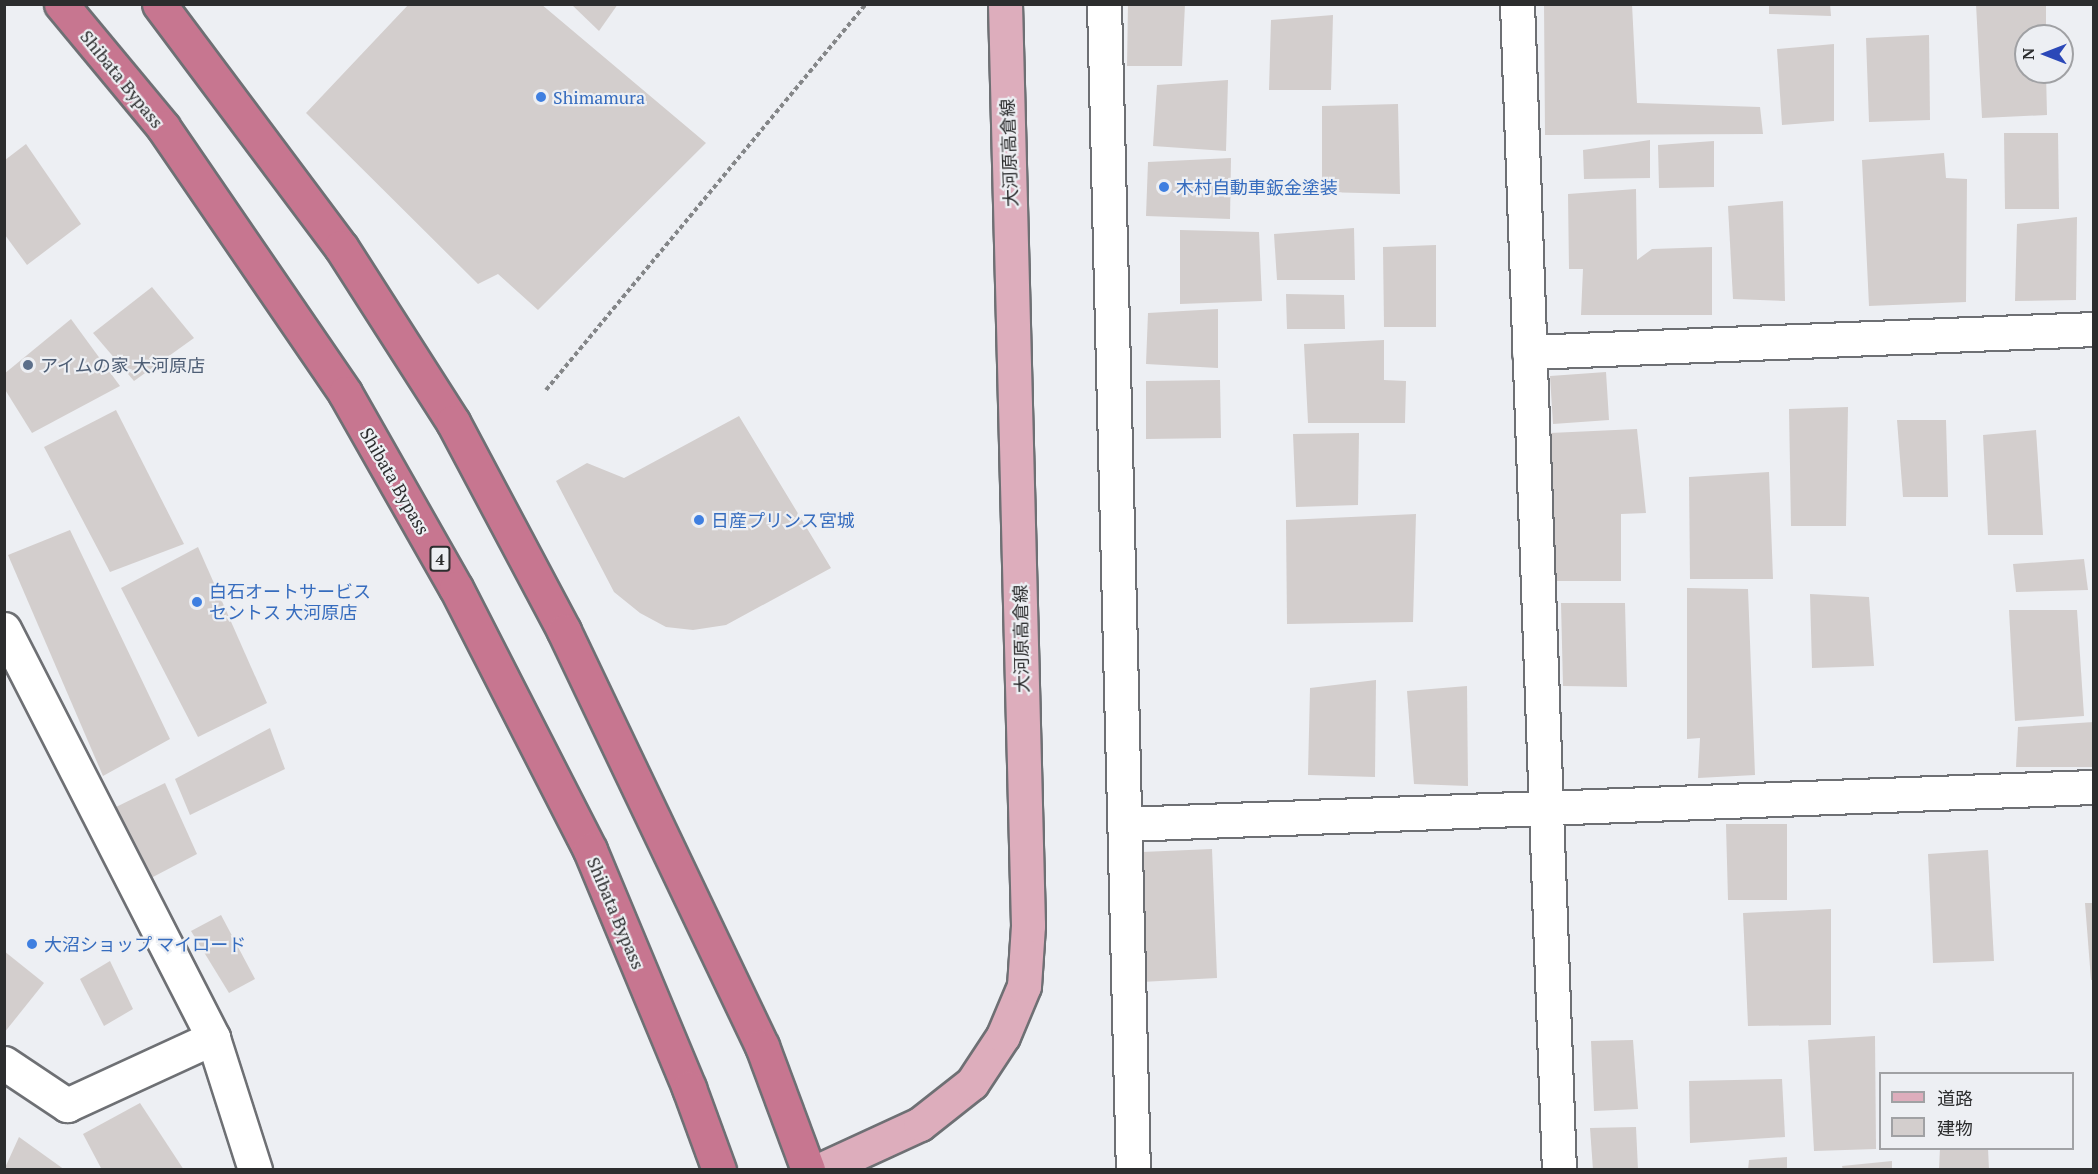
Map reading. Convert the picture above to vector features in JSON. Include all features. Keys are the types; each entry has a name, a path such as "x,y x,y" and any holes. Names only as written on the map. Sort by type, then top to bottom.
{"highway":[{"name":"Shibata Bypass","path":"62,4 163,127 345,393 456,588 590,850 689,1088 718,1170"},
{"path":"159,4 340,247 453,422 564,631 762,1046 808,1170"}],"main road":[{"name":"大河原高倉線","path":"820,1170 920,1124 972,1083 1003,1036 1024,986 1028,925 1005,4"}],"street":[{"path":"1104,4 1132,1170"},
{"path":"1517,4 1559,1170"},
{"path":"1529,352 2094,329"},
{"path":"4,629 213,1038 255,1170"},
{"path":"1125,824 2094,787"},
{"path":"4,1063 67,1105 213,1038"}],"path":[{"path":"546,390 866,4"}],"building":[{"path":"409,4 541,4 706,143 538,310 498,274 478,284 306,113"},
{"path":"571,4 618,4 599,31"},
{"path":"1128,4 1185,4 1182,66 1127,66"},
{"path":"1544,4 1632,4 1637,103 1760,107 1763,134 1545,135"},
{"path":"1769,4 1830,4 1831,16 1769,14"},
{"path":"1976,4 2046,4 2046,24 2014,24 2014,84 2046,84 2047,115 1982,118"},
{"path":"1333,15 1331,90 1269,90 1271,20"},
{"path":"1929,35 1930,120 1869,122 1866,38"},
{"path":"1834,44 1834,121 1782,125 1777,49"},
{"path":"1228,80 1226,151 1153,146 1157,85"},
{"path":"1398,104 1400,194 1322,192 1322,106"},
{"path":"2004,133 2058,133 2059,209 2005,209"},
{"path":"1650,140 1650,178 1584,179 1583,150"},
{"path":"1714,141 1714,187 1659,188 1658,145"},
{"path":"26,144 81,224 27,265 5,235 5,160"},
{"path":"1944,153 1946,178 1967,179 1966,302 1869,306 1862,160"},
{"path":"1231,158 1230,219 1146,216 1148,162"},
{"path":"1636,189 1637,260 1652,249 1712,247 1712,315 1581,315 1583,269 1569,269 1568,194"},
{"path":"1783,201 1785,301 1733,299 1728,206"},
{"path":"2077,217 2076,300 2015,301 2017,224"},
{"path":"1354,228 1355,280 1277,280 1274,234"},
{"path":"1180,230 1259,232 1262,301 1180,304"},
{"path":"1436,245 1436,327 1384,327 1383,247"},
{"path":"152,287 194,338 134,381 93,333"},
{"path":"1286,294 1344,295 1345,329 1287,329"},
{"path":"1218,309 1218,368 1146,364 1148,313"},
{"path":"71,319 120,386 32,433 4,388 4,374"},
{"path":"1384,340 1384,380 1406,381 1405,423 1308,423 1304,344"},
{"path":"1606,372 1609,420 1553,424 1550,376"},
{"path":"1220,380 1221,438 1146,439 1146,381"},
{"path":"1848,407 1846,526 1791,526 1789,409"},
{"path":"116,410 184,544 110,572 44,447"},
{"path":"739,416 831,568 726,625 693,630 666,627 640,613 614,592 556,481 587,463 624,478"},
{"path":"1897,420 1946,420 1948,497 1903,497"},
{"path":"1637,429 1646,513 1621,514 1621,581 1555,581 1550,433"},
{"path":"2036,430 2043,535 1988,535 1983,435"},
{"path":"1359,433 1358,505 1296,507 1293,434"},
{"path":"1769,472 1773,579 1690,579 1689,477"},
{"path":"1416,514 1413,622 1287,624 1286,520"},
{"path":"70,530 170,739 103,776 8,555"},
{"path":"198,547 267,703 198,737 121,588"},
{"path":"2084,559 2088,590 2016,592 2013,564"},
{"path":"1687,588 1748,589 1755,775 1698,778 1700,738 1687,739"},
{"path":"1810,594 1869,597 1874,666 1812,668"},
{"path":"1561,603 1625,603 1627,687 1563,686"},
{"path":"2009,610 2077,610 2084,716 2015,721"},
{"path":"1376,680 1375,777 1308,775 1310,688"},
{"path":"1467,686 1468,786 1414,784 1407,691"},
{"path":"2094,722 2094,767 2016,767 2018,727"},
{"path":"270,728 285,769 190,815 175,779"},
{"path":"165,783 197,854 151,878 114,808"},
{"path":"1726,824 1787,824 1787,900 1728,900"},
{"path":"1212,849 1217,978 1141,982 1142,852"},
{"path":"1988,850 1994,961 1933,963 1928,854"},
{"path":"2085,903 2094,903 2094,980 2091,980"},
{"path":"1831,909 1831,1025 1748,1026 1743,913"},
{"path":"221,915 255,979 229,993 191,931"},
{"path":"4,951 44,983 4,1033"},
{"path":"110,961 133,1009 104,1026 80,979"},
{"path":"1875,1036 1876,1149 1814,1151 1808,1040"},
{"path":"1633,1040 1638,1109 1594,1111 1591,1041"},
{"path":"1782,1079 1785,1137 1690,1143 1689,1081"},
{"path":"140,1103 184,1170 102,1170 83,1134"},
{"path":"1636,1127 1638,1170 1593,1170 1590,1128"},
{"path":"19,1137 65,1170 4,1170"},
{"path":"1940,1150 1988,1150 1989,1170 1939,1170"},
{"path":"1787,1157 1787,1170 1748,1170 1749,1160"},
{"path":"1892,1161 1892,1170 1843,1170 1842,1166"}],"place":[{"name":"Shimamura","path":"541,97"},
{"name":"木村自動車鈑金塗装","path":"1164,187"},
{"name":"アイムの家 大河原店","path":"28,365"},
{"name":"日産プリンス宮城","path":"699,520"},
{"name":"白石オートサービス セントス 大河原店","path":"197,602"},
{"name":"大沼ショップ マイロード","path":"32,944"}]}
